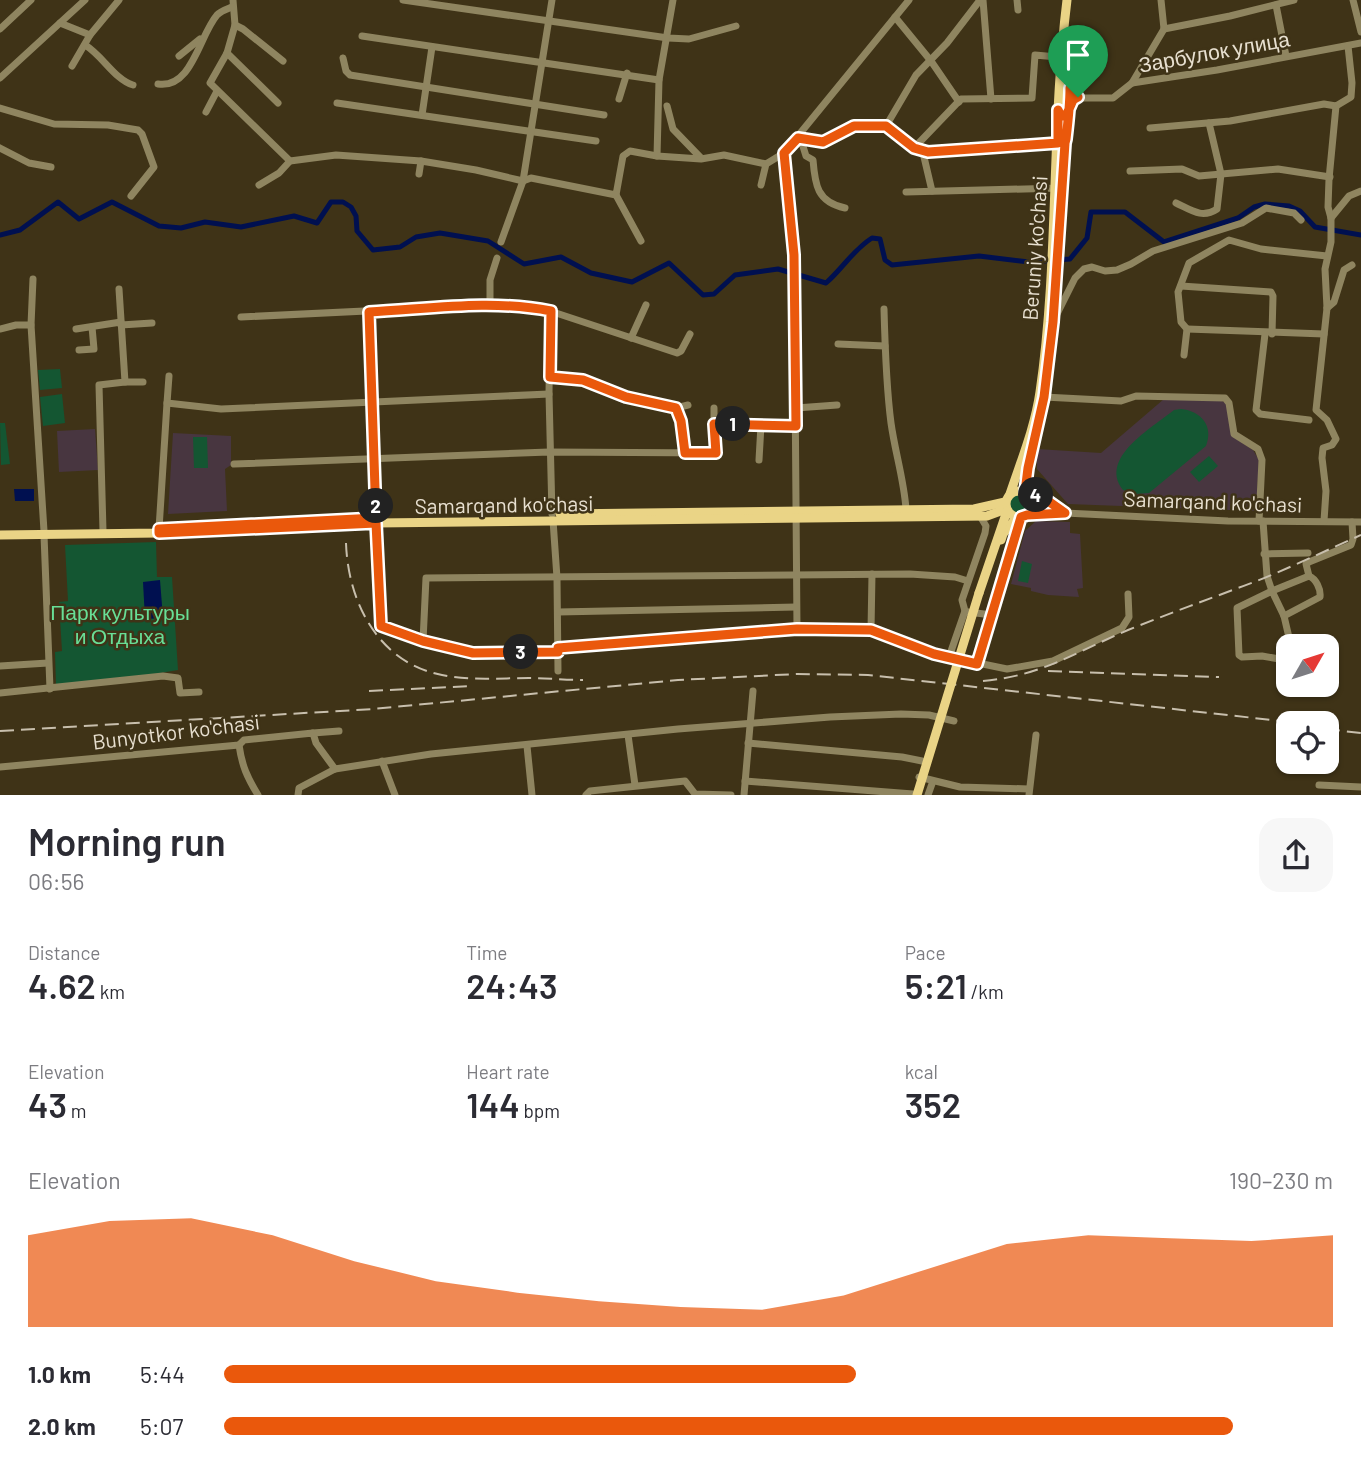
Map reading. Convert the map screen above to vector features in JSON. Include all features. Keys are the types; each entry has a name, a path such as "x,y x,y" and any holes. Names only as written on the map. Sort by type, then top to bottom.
{"main road":[{"name":"Beruniy ko'chasi","path":"915,795 1003,534 1032,503 1027,494 1028,468 1044,397 1059,188 1069,109 1070,88 1062,59 1069,0"},
{"name":"Beruniy ko'chasi","path":"1059,188 1058,110 1069,0"},
{"path":"1058,110 1063,117 1069,109"},
{"name":"Beruniy ko'chasi","path":"923,795 1040,395 1050,322"},
{"path":"1022,516 1007,504 1017,491 1027,494"},
{"name":"Samarqand ko'chasi","path":"795,515 906,509 974,509 1007,504"},
{"name":"Samarqand ko'chasi","path":"0,532 159,531 376,521 553,517 984,516 1007,504"},
{"path":"984,516 994,525 997,536"},
{"name":"Samarqand ko'chasi","path":"44,533 159,531"}],"street":[{"path":"0,29 31,0"},
{"path":"0,77 85,0"},
{"path":"72,66 90,35 119,0"},
{"path":"404,0 668,38 689,39 736,26"},
{"path":"502,243 523,181 552,0"},
{"path":"657,156 659,80 673,0"},
{"path":"641,241 616,195 626,152 630,150 657,156 701,159 724,155 766,164 784,153 799,139 909,0"},
{"path":"886,126 916,75 931,61 981,0"},
{"path":"981,0 991,99"},
{"path":"1017,0 1018,10"},
{"path":"1132,83 1164,29 1161,0"},
{"path":"1164,29 1294,0"},
{"path":"1353,0 1361,32"},
{"path":"232,3 235,25 227,52 211,80 212,86 290,161"},
{"path":"158,84 168,86 178,80 187,70 218,14 232,3"},
{"path":"1276,5 1286,56"},
{"path":"895,17 931,61 959,102"},
{"path":"60,23 90,35"},
{"path":"235,25 283,61"},
{"path":"362,36 659,80"},
{"path":"179,56 204,37"},
{"name":"Зарбулок улица","path":"1078,97 1113,98 1132,83 1361,43"},
{"path":"85,46 95,52 126,83 133,85"},
{"path":"1150,128 1209,123 1324,104 1336,106 1351,97 1348,46"},
{"path":"422,116 432,47"},
{"path":"227,52 278,103"},
{"path":"914,148 961,99 1032,98 1035,55 1062,59"},
{"path":"343,58 346,71 350,75 604,116"},
{"path":"619,99 626,74"},
{"path":"1069,109 1078,97 1073,95 1070,88"},
{"path":"206,112 217,91"},
{"path":"337,103 596,141"},
{"path":"667,106 676,134 701,159"},
{"path":"1324,521 1326,491 1323,448 1332,445 1336,439 1326,420 1316,410 1331,233 1329,177 1336,106"},
{"path":"0,108 54,124 108,125 138,130 154,167 131,196"},
{"path":"1176,203 1202,215 1217,209 1221,174 1209,123"},
{"path":"799,139 823,142 854,126 886,126 914,148 928,152 1058,143"},
{"path":"799,139 806,156 813,160 816,188 832,205 845,208"},
{"path":"0,148 29,163 51,167"},
{"path":"928,152 924,157 932,191"},
{"path":"784,153 794,255 797,629"},
{"path":"259,186 279,173 290,161 336,155 421,161 523,181 531,178 616,195"},
{"path":"419,174 421,161"},
{"path":"761,185 766,164"},
{"path":"1130,171 1182,169 1199,176 1278,169 1329,177"},
{"path":"906,192 1059,188"},
{"path":"1331,218 1349,196 1361,191"},
{"path":"1050,322 1074,278 1084,269 1092,267 1105,271 1117,270 1153,251 1242,223 1266,208 1294,213 1301,220"},
{"path":"1184,355 1186,329 1181,322 1178,292 1189,262 1229,240 1261,249 1327,256"},
{"path":"490,305 490,280 497,258"},
{"path":"1326,308 1334,302 1344,270 1352,265"},
{"path":"33,279 31,325 44,533 50,689"},
{"path":"1181,286 1271,292 1273,296 1256,410 1260,414 1309,420"},
{"path":"119,289 125,382"},
{"path":"241,317 490,305 522,306 551,311 677,353 681,351 690,334"},
{"path":"631,338 646,305"},
{"path":"884,309 886,379 892,426 904,480 906,509"},
{"path":"551,311 550,452 558,578 558,671"},
{"path":"369,312 381,626 423,641 473,653 558,650 797,629 871,630 950,657 1007,669 1053,661 1122,628 1129,617 1128,594"},
{"path":"76,329 152,323"},
{"path":"0,330 16,325 31,325"},
{"path":"79,350 94,349 92,327"},
{"path":"1186,329 1324,334"},
{"path":"838,344 885,346"},
{"path":"159,531 169,376"},
{"path":"550,377 583,380 626,397 676,408 688,405"},
{"path":"103,531 99,385 144,382"},
{"path":"167,403 221,409 549,394"},
{"path":"1044,397 1121,401 1136,396 1225,398 1229,402 1234,434 1258,449 1262,460 1261,521 1267,576 1288,634"},
{"path":"796,408 836,405"},
{"path":"676,408 681,421 685,453"},
{"path":"234,464 550,452 716,453 714,408"},
{"path":"714,424 796,426"},
{"path":"759,460 761,425"},
{"name":"Samarqand ko'chasi","path":"1027,494 1041,496 1065,513"},
{"name":"Samarqand ko'chasi","path":"1022,516 1065,513 1357,522"},
{"path":"950,657 965,611 962,600 985,533 984,516"},
{"name":"Beruniy ko'chasi","path":"977,664 1009,551 1022,516"},
{"path":"1283,616 1320,597 1321,591 1309,576 1306,564 1351,545 1357,522"},
{"path":"1264,554 1308,553"},
{"path":"423,641 426,579 872,574 933,576 968,581"},
{"path":"871,630 872,574"},
{"path":"1276,658 1242,657 1238,652 1236,610 1309,576"},
{"path":"558,612 796,607"},
{"path":"965,611 992,615"},
{"path":"0,667 48,663"},
{"path":"0,693 163,676 178,678 180,692 200,692"},
{"path":"744,795 753,691"},
{"path":"298,795 299,788 335,769 431,754 749,723 889,714 937,716 954,721"},
{"path":"745,781 915,795 922,761 937,716"},
{"name":"Bunyotkor ko'chasi","path":"0,767 239,745 244,740 339,731"},
{"path":"313,733 316,743 335,769"},
{"path":"628,735 635,785"},
{"path":"919,777 960,787 1029,792 1036,735"},
{"path":"748,743 922,761"},
{"path":"239,745 247,780 258,795"},
{"path":"527,746 532,795"},
{"path":"382,761 395,795"},
{"path":"586,795 590,790 685,781 695,794 731,795"},
{"path":"928,795 933,781"},
{"path":"1318,785 1361,787"}],"shaded area":[{"path":"1164,399 1226,403 1232,436 1253,450 1259,460 1256,511 1068,504 1037,469 1037,449 1101,453"},
{"path":"95,429 98,470 59,472 57,431"},
{"path":"173,433 231,436 231,465 225,469 227,511 168,514"},
{"path":"14,489 34,489 34,501 15,501"},
{"path":"1036,521 1070,522 1070,533 1080,534 1083,588 1077,589 1079,597 1048,595 1011,584 1025,531"},
{"path":"160,580 163,618 145,619 143,582"}],"green space":[{"path":"60,369 62,388 40,390 38,370"},
{"path":"62,394 65,423 43,426 40,397"},
{"path":"1181,409 1200,416 1204,421 1208,432 1206,446 1149,493 1135,494 1123,490 1117,478 1117,467 1122,455 1174,410"},
{"path":"0,423 5,423 10,464 1,465"},
{"path":"193,437 207,437 208,468 194,468"},
{"path":"1209,456 1218,466 1199,482 1190,472"},
{"path":"1019,494 1026,497 1029,504 1026,511 1019,514 1012,511 1009,504 1012,497"},
{"name":"Парк культуры и Отдыха","path":"156,542 157,577 172,577 178,670 56,685 55,652 62,651 59,602 68,601 65,545"},
{"path":"1022,561 1032,564 1028,583 1018,581"}],"waterway":[{"path":"0,235 20,230 58,202 79,219 112,202 159,226 181,228 205,222 241,227 294,216 317,223 331,202 343,202 351,207 356,216 357,231 373,250 400,247 416,237 440,233 488,241 524,264 561,257 591,273 632,282 669,263 703,295 714,294 735,275 778,269 826,283 872,238 880,239 885,260 892,265 979,256 1029,262 1070,259 1087,238 1091,212 1125,212 1164,242 1238,218 1254,207 1265,204 1289,206 1300,211 1315,227 1361,235"}],"railway":[{"path":"983,681 1023,674 1058,662 1128,630 1269,576 1361,535"},
{"path":"346,543 353,587 361,608 384,644 401,658 420,668 453,677 583,680"},
{"path":"1048,671 1219,677"},
{"path":"0,731 373,709 678,680 797,674 868,675 1276,720"},
{"path":"369,691 471,686"},
{"path":"1339,730 1361,733"}],"route":[{"path":"1078,97 1069,106 1066,116 1061,116 1058,110 1058,143 928,152 914,148 886,126 854,126 823,142 798,138 784,153 794,255 796,426 714,424 716,453 685,453 681,421 676,408 626,397 583,380 550,377 551,311 522,306 490,305 369,312 376,518 159,529 159,533 376,523 381,626 423,641 473,653 558,652 558,648 797,629 871,630 934,654 977,664 1021,517 1065,513 1041,496 1028,495 1025,492 1035,430 1044,397 1053,322 1065,143 1066,139 1069,106 1070,97 1070,88 1073,95 1078,97"}]}
